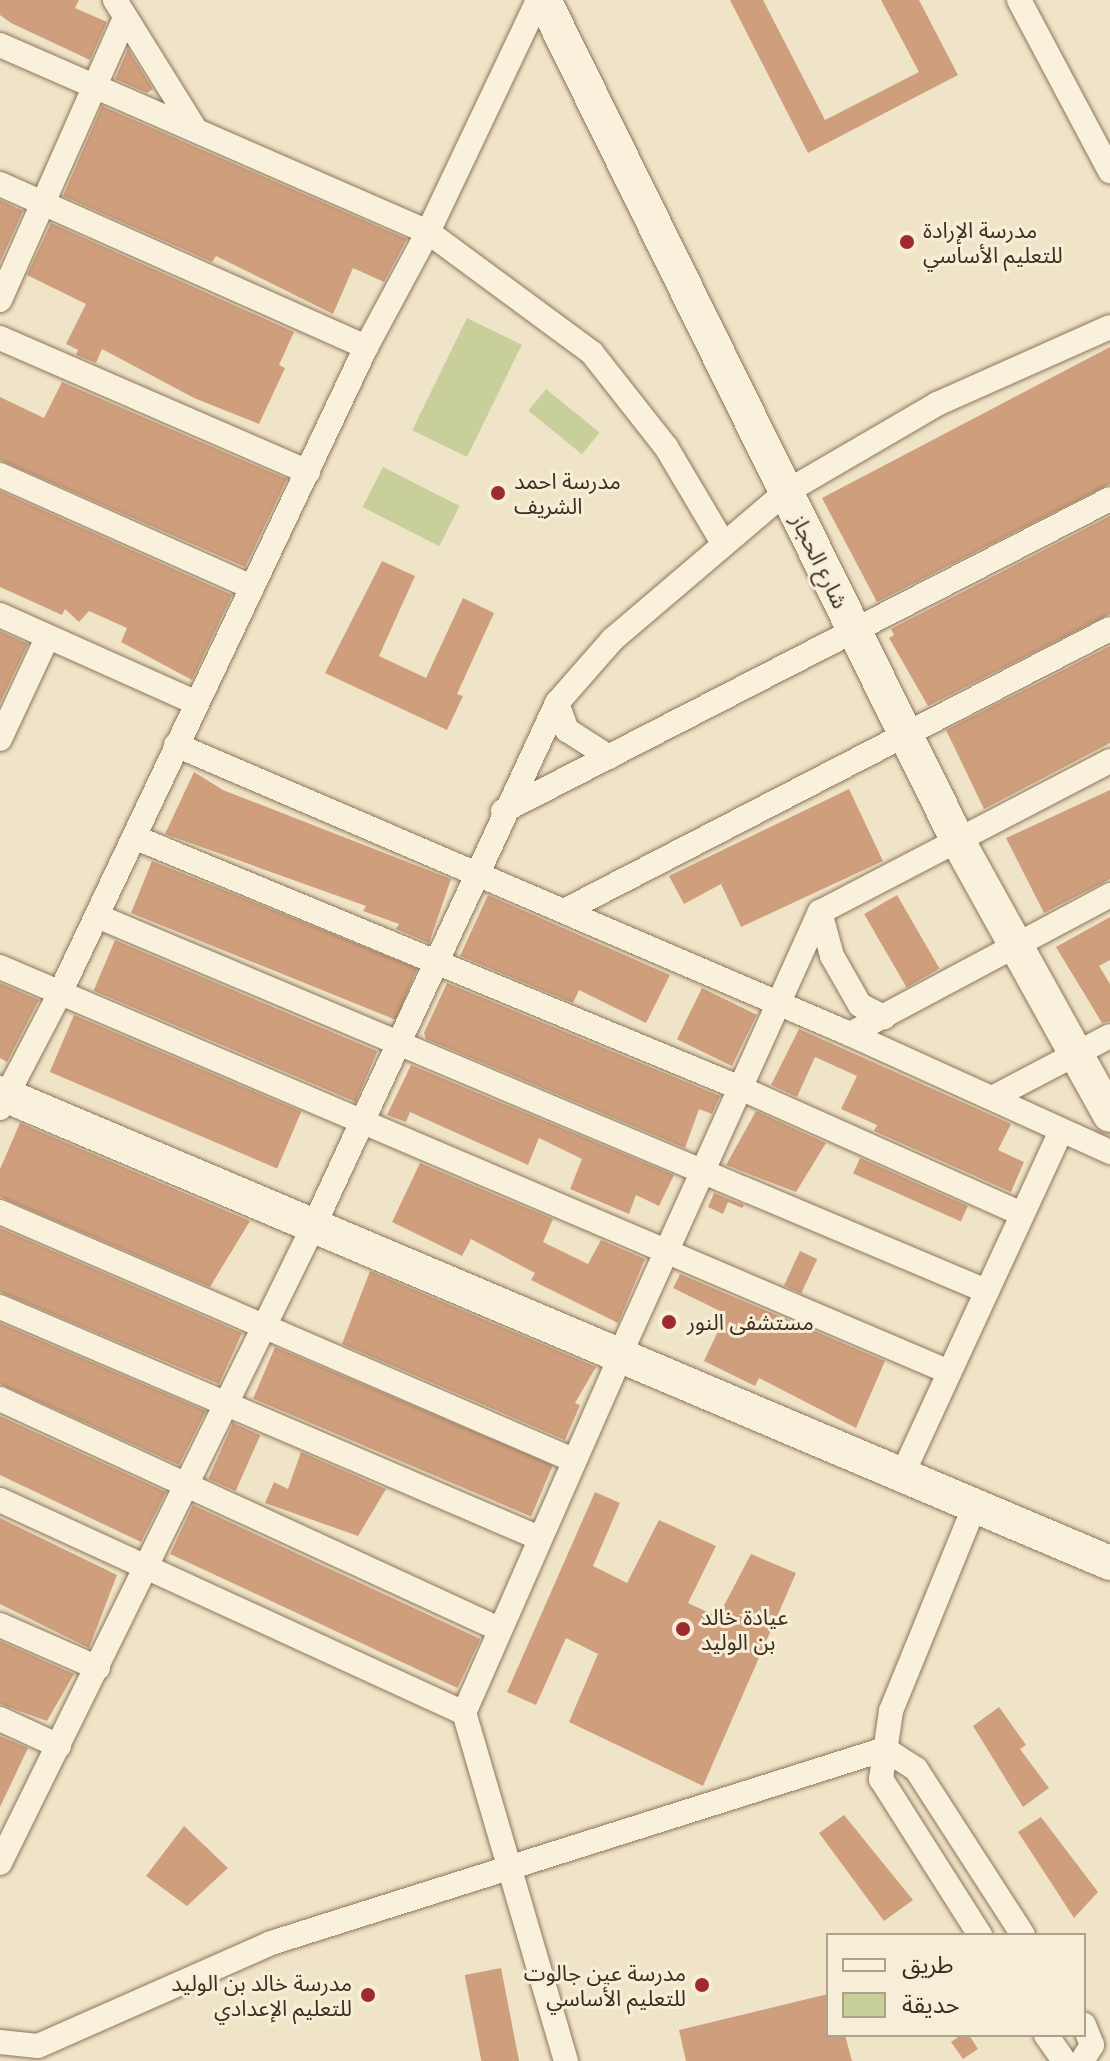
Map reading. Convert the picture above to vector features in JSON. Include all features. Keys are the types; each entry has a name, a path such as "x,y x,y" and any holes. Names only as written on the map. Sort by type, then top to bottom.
{"main road":[{"name":"شارع الحجاز","path":"541,0 958,841 1110,1115"},
{"path":"2,1099 315,1223 618,1359 903,1473 1110,1563"}],"street":[{"path":"2,1099 60,993 366,347 428,232 541,0"},
{"path":"1019,0 1110,171"},
{"path":"120,9 195,129"},
{"path":"0,300 94,87 120,9"},
{"path":"0,45 428,232 592,353 666,447 723,543"},
{"path":"0,184 366,347"},
{"path":"0,1863 9,1824 59,1746 98,1668 143,1566 362,1126 433,962 557,703 613,639 786,492 937,404 1110,327"},
{"path":"0,338 308,472"},
{"path":"0,475 252,587"},
{"path":"503,811 1110,499"},
{"path":"0,615 197,703"},
{"path":"566,910 1110,629"},
{"path":"0,739 47,638"},
{"path":"557,703 567,730 609,757"},
{"path":"176,745 566,910 1110,1152"},
{"path":"566,2061 464,1713 537,1537 738,1087 820,912 1110,761"},
{"path":"134,837 738,1087 1022,1214"},
{"path":"850,1034 1110,895"},
{"path":"820,912 832,956 860,1005 884,1017"},
{"path":"97,916 703,1167 986,1291"},
{"path":"0,967 362,1126 665,1249 949,1372"},
{"path":"992,1098 1110,1036"},
{"path":"903,1473 1061,1131"},
{"path":"0,1212 573,1460"},
{"path":"0,1307 537,1537"},
{"path":"0,1399 499,1629"},
{"path":"0,1500 464,1713"},
{"path":"975,1505 891,1711 881,1779 979,1933"},
{"path":"0,1625 98,1668"},
{"path":"0,1719 59,1746"},
{"path":"0,2042 38,2046 271,1943 885,1749"},
{"path":"885,1749 916,1769 1022,1933"},
{"path":"1082,2061 1092,2045 1086,2030"},
{"path":"1047,2037 1064,2061"},
{"path":"1089,2061 1110,2050"}],"green space":[{"path":"467,318 522,345 467,457 412,430"},
{"path":"546,389 600,432 582,454 528,411"},
{"path":"383,467 460,506 439,546 363,507"}],"building":[{"path":"0,0 79,0 75,8 107,22 90,60 11,23 0,15"},
{"path":"730,0 763,0 825,120 919,72 881,0 919,0 958,75 808,153"},
{"path":"128,49 153,89 147,93 115,79"},
{"path":"102,106 407,239 384,282 353,268 333,314 216,256 212,262 63,196"},
{"path":"0,200 23,211 0,262"},
{"path":"51,223 294,332 279,365 285,368 259,424 194,398 102,349 96,363 76,355 78,350 66,344 86,304 27,275"},
{"path":"1110,347 1110,484 877,602 822,498"},
{"path":"62,382 287,479 245,567 0,460 0,397 44,418"},
{"path":"0,491 232,595 192,680 121,642 127,628 89,611 79,622 65,609 62,615 0,587"},
{"path":"1110,516 1110,614 928,706 889,638 894,635 891,629"},
{"path":"382,561 415,576 379,656 426,678 463,598 494,613 457,694 463,696 447,730 325,673"},
{"path":"0,631 28,644 0,703"},
{"path":"1110,646 1110,743 984,809 946,730"},
{"path":"194,772 223,790 451,879 429,943 396,929 399,924 363,911 366,906 165,834"},
{"path":"849,789 883,861 741,927 721,884 684,904 669,876"},
{"path":"1110,790 1110,879 1044,913 1006,838"},
{"path":"152,861 417,968 396,1020 131,913"},
{"path":"488,895 670,975 646,1023 579,990 573,1003 460,956"},
{"path":"897,895 939,969 907,988 864,914"},
{"path":"1110,917 1110,960 1099,966 1110,984 1110,1021 1102,1023 1056,947"},
{"path":"115,940 377,1051 356,1102 94,991"},
{"path":"0,983 39,1000 7,1062 0,1058"},
{"path":"447,983 720,1096 712,1114 699,1109 685,1148 426,1039 424,1033"},
{"path":"702,988 757,1015 732,1066 677,1039"},
{"path":"74,1015 301,1112 277,1169 50,1072"},
{"path":"799,1029 1011,1124 998,1150 1024,1162 1011,1192 874,1131 877,1125 841,1109 857,1076 815,1057 797,1097 771,1085"},
{"path":"411,1065 674,1175 659,1206 636,1195 629,1214 570,1189 582,1159 539,1138 528,1165 410,1112 406,1122 387,1115"},
{"path":"756,1111 826,1143 796,1192 726,1165"},
{"path":"20,1123 250,1221 210,1287 0,1197 0,1169"},
{"path":"860,1158 968,1206 961,1222 853,1174"},
{"path":"420,1163 553,1219 543,1242 588,1264 601,1240 645,1259 618,1323 531,1280 535,1273 471,1239 462,1256 392,1222"},
{"path":"714,1193 744,1205 742,1208 728,1202 723,1214 708,1207"},
{"path":"0,1228 242,1333 219,1384 0,1292"},
{"path":"800,1251 817,1259 801,1293 784,1285"},
{"path":"370,1271 596,1367 575,1403 580,1405 565,1440 342,1344"},
{"path":"680,1274 885,1361 856,1428 759,1378 755,1386 704,1361 726,1314 673,1288"},
{"path":"0,1323 206,1411 179,1465 0,1384"},
{"path":"275,1347 553,1465 531,1517 253,1399"},
{"path":"0,1416 166,1492 141,1542 0,1475"},
{"path":"233,1423 260,1435 236,1491 208,1479"},
{"path":"301,1452 386,1489 358,1536 265,1503 274,1482 288,1489"},
{"path":"595,1492 620,1503 593,1566 627,1583 659,1520 716,1546 688,1603 718,1617 751,1554 796,1573 703,1786 569,1722 598,1654 566,1638 536,1705 507,1692"},
{"path":"193,1505 480,1639 457,1688 170,1554"},
{"path":"0,1518 117,1575 89,1648 0,1604"},
{"path":"0,1641 74,1674 47,1721 0,1704"},
{"path":"999,1707 1026,1745 1020,1749 1049,1788 1023,1807 973,1726"},
{"path":"0,1736 28,1748 0,1807"},
{"path":"844,1815 913,1900 884,1921 819,1833"},
{"path":"1041,1817 1098,1892 1074,1918 1018,1832"},
{"path":"184,1826 228,1868 187,1906 146,1876"},
{"path":"501,1968 519,2061 481,2061 465,1975"},
{"name":"مدرسة عين جالوت للتعليم الأساسي","path":"826,1994 826,2037 846,2037 852,2061 686,2061 679,2030"},
{"path":"958,2037 970,2037 978,2049 963,2059 951,2042"}],"place":[{"name":"مدرسة الإرادة للتعليم الأساسي","path":"907,242"},
{"name":"مدرسة احمد الشريف","path":"498,493"},
{"name":"مستشفى النور","path":"669,1322"},
{"name":"عيادة خالد بن الوليد","path":"683,1629"},
{"name":"مدرسة عين جالوت للتعليم الأساسي","path":"702,1985"},
{"name":"مدرسة خالد بن الوليد للتعليم الإعدادي","path":"368,1995"}]}
